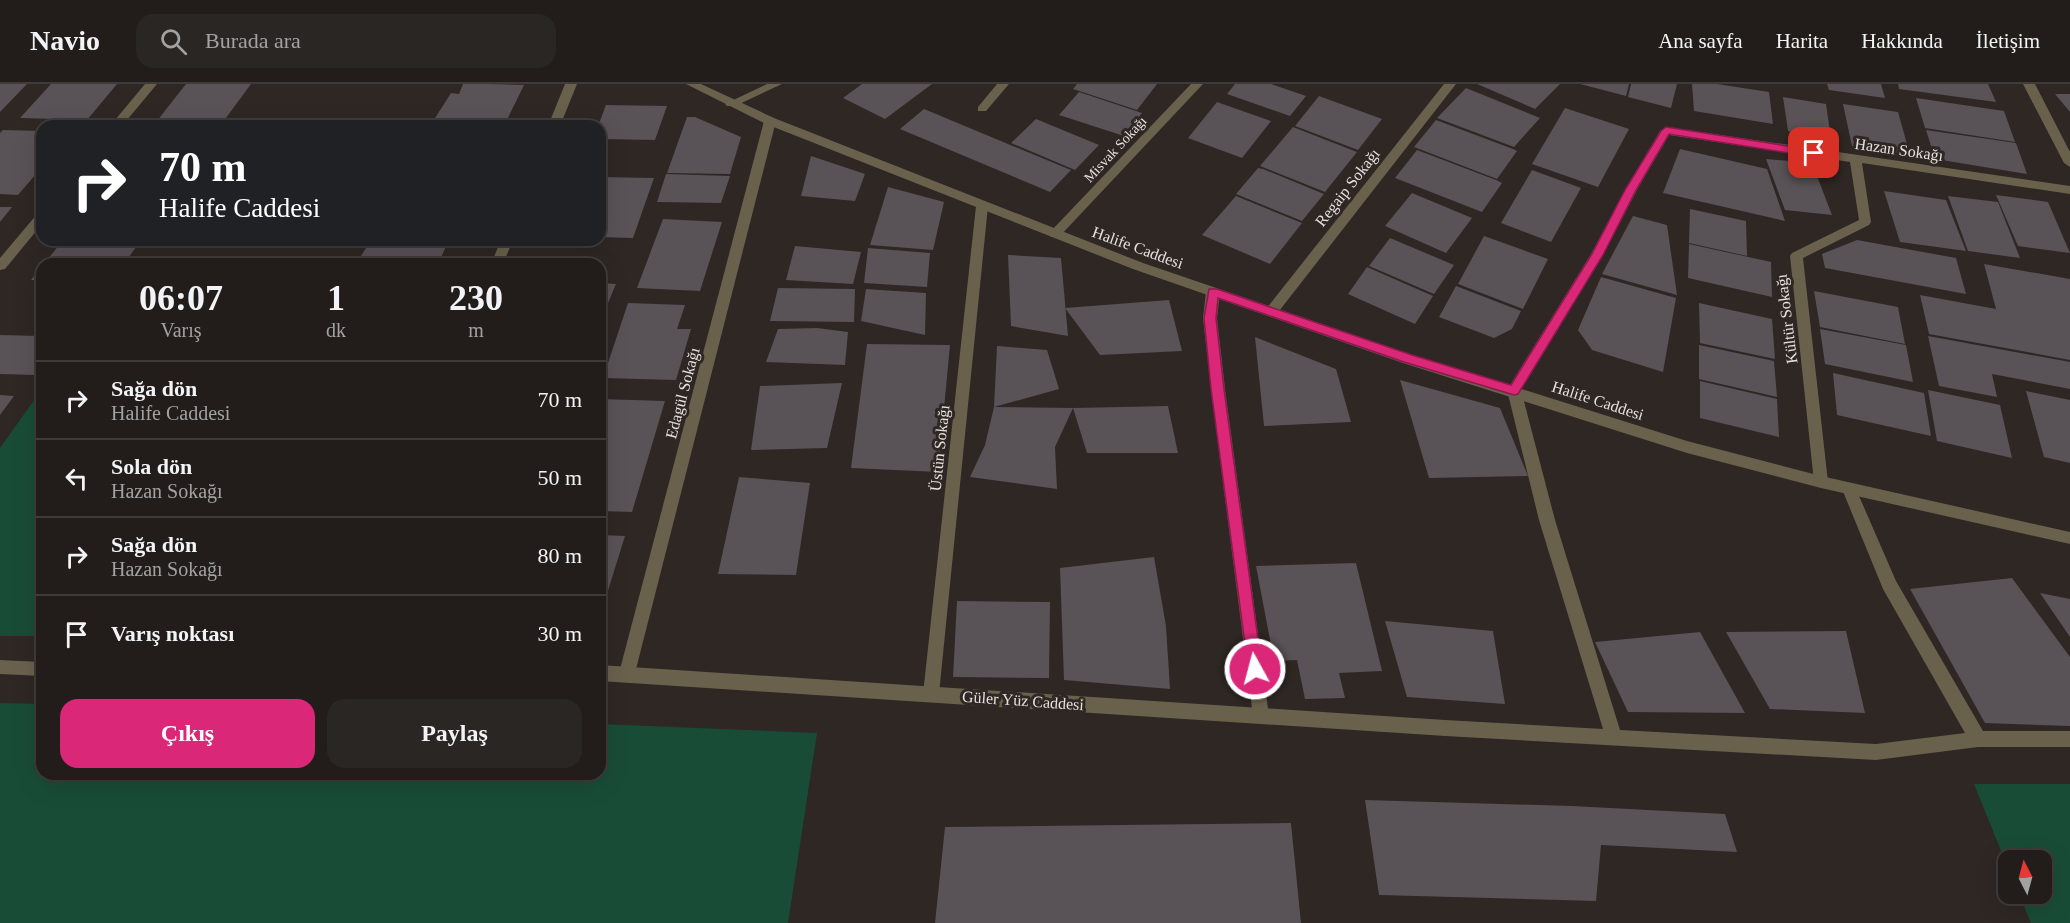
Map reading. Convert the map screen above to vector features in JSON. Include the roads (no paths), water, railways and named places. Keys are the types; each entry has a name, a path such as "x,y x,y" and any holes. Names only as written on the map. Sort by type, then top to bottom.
{"street":[{"path":"121,120 151,84"},
{"path":"556,120 571,84"},
{"name":"Halife Caddesi","path":"692,84 770,121 982,207 1213,292 1408,359 1514,390 1688,447 1849,489 2070,538"},
{"path":"732,104 776,84"},
{"path":"982,109 1003,84"},
{"name":"Misvak Sokağı","path":"1055,234 1197,84"},
{"path":"2029,84 2070,163"},
{"name":"Regaip Sokağı","path":"1270,312 1444,85"},
{"name":"Edagül Sokağı","path":"627,673 770,121"},
{"name":"Hazan Sokağı","path":"1514,390 1597,255 1631,190 1666,131 2070,190"},
{"name":"Kültür Sokağı","path":"1821,482 1796,256 1865,222 1856,160"},
{"name":"Üstün Sokağı","path":"931,694 982,207"},
{"path":"0,266 36,223"},
{"path":"1213,292 1210,318 1216,377 1261,716"},
{"path":"1514,390 1547,520 1614,738"},
{"path":"1849,489 1889,584 1978,739"},
{"path":"0,667 36,669"},
{"name":"Güler Yüz Caddesi","path":"606,673 1446,728 1876,752 1978,739 2070,739"}]}
